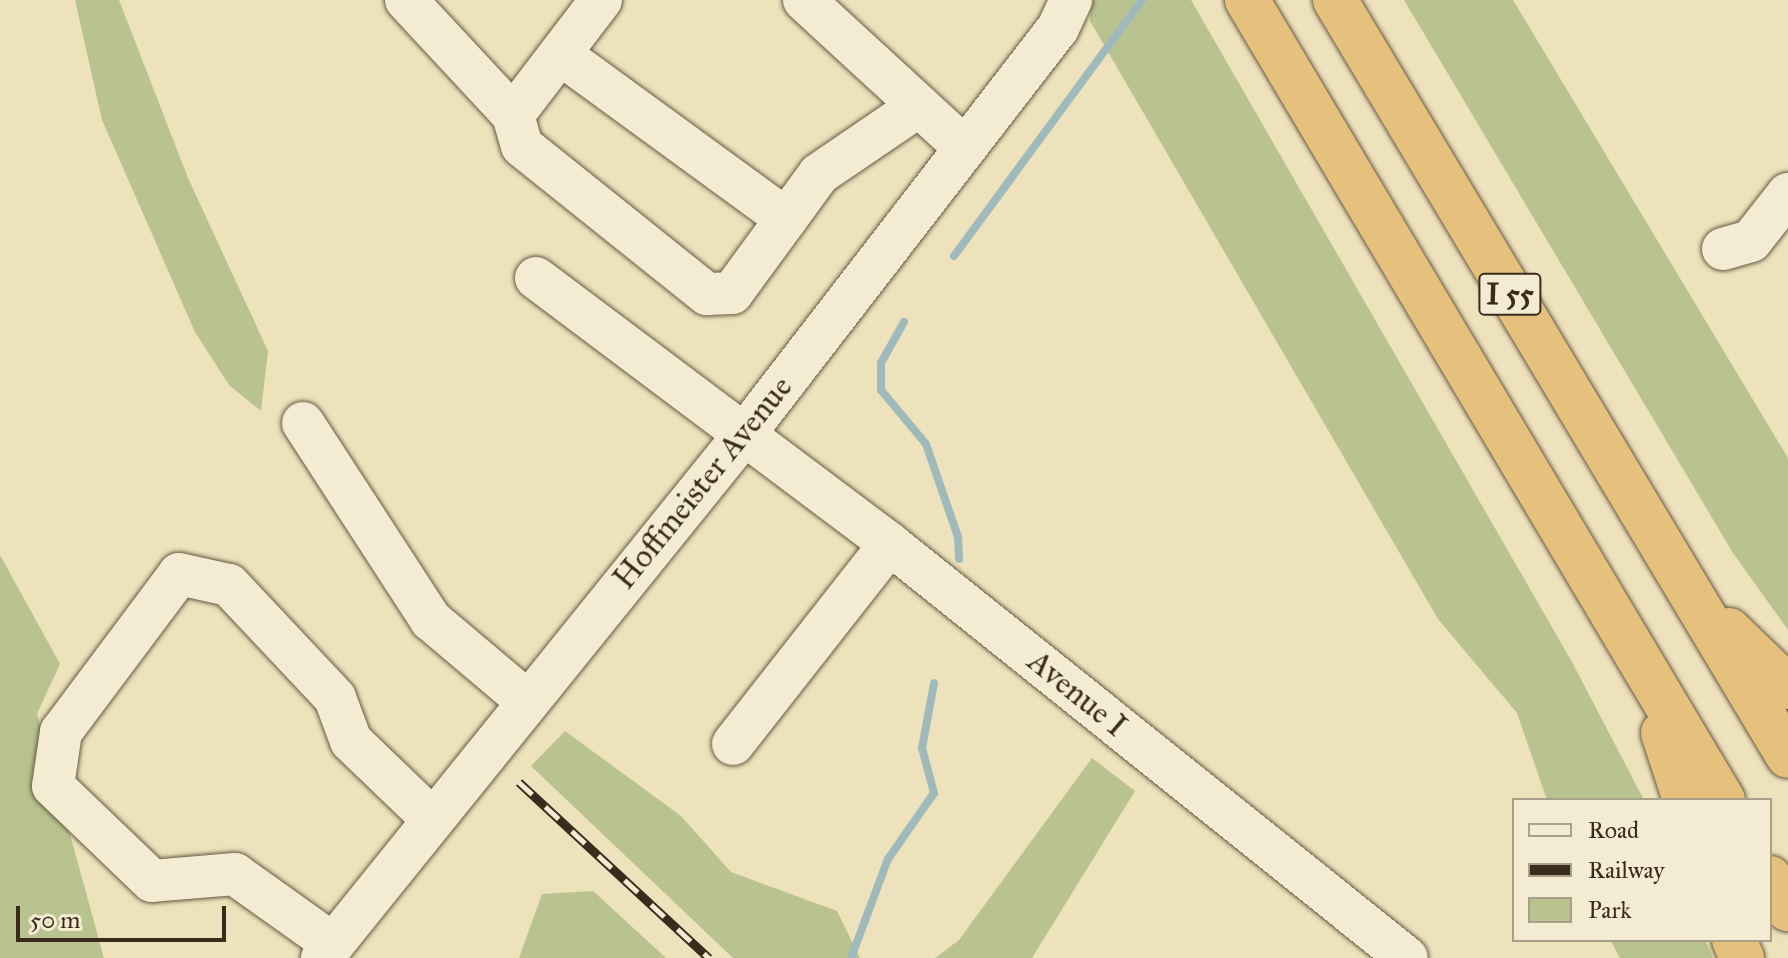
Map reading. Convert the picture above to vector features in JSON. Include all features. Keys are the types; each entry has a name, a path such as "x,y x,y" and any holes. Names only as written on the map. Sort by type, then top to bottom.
{"highway":[{"name":"I 55","path":"1247,0 1722,798"},
{"name":"I 55","path":"1335,0 1684,588 1788,756"},
{"path":"1684,588 1788,687"},
{"path":"1637,655 1684,798"},
{"path":"1772,881 1788,909"}],"street":[{"path":"406,0 513,115 522,146 707,294 732,293 819,174 919,106"},
{"path":"513,115 601,0"},
{"path":"804,0 965,148"},
{"name":"Hoffmeister Avenue","path":"327,951 743,436 1058,28 1071,0"},
{"path":"560,54 786,219"},
{"path":"1723,249 1751,241 1788,194"},
{"name":"Avenue I","path":"536,278 890,544 1407,958"},
{"path":"303,423 431,620 527,701"},
{"path":"733,744 890,544"},
{"path":"327,951 235,874 152,881 53,786 61,732 179,574 229,585 335,698 351,741 432,819"}],"green space":[{"path":"75,0 119,0 188,178 268,351 261,411 229,385 195,332 102,120"},
{"path":"1091,0 1191,0 1572,662 1643,798 1546,798 1517,713 1438,619 1090,21"},
{"path":"1404,0 1513,0 1788,458 1788,630 1733,553"},
{"path":"0,555 60,664 37,714 104,958 0,958"},
{"path":"565,731 681,816 731,872 837,911 860,958 733,958 531,766"},
{"path":"1092,758 1135,791 1032,958 935,958 959,940"},
{"path":"593,891 666,958 519,958 542,894"},
{"path":"1611,942 1706,942 1713,958 1620,958"}],"waterway":[{"path":"954,256 1142,0"},
{"path":"904,322 881,363 881,390 926,444 958,537 959,559"},
{"path":"851,958 888,859 934,793 922,748 934,683"}],"railway":[{"path":"519,782 709,958"}]}
